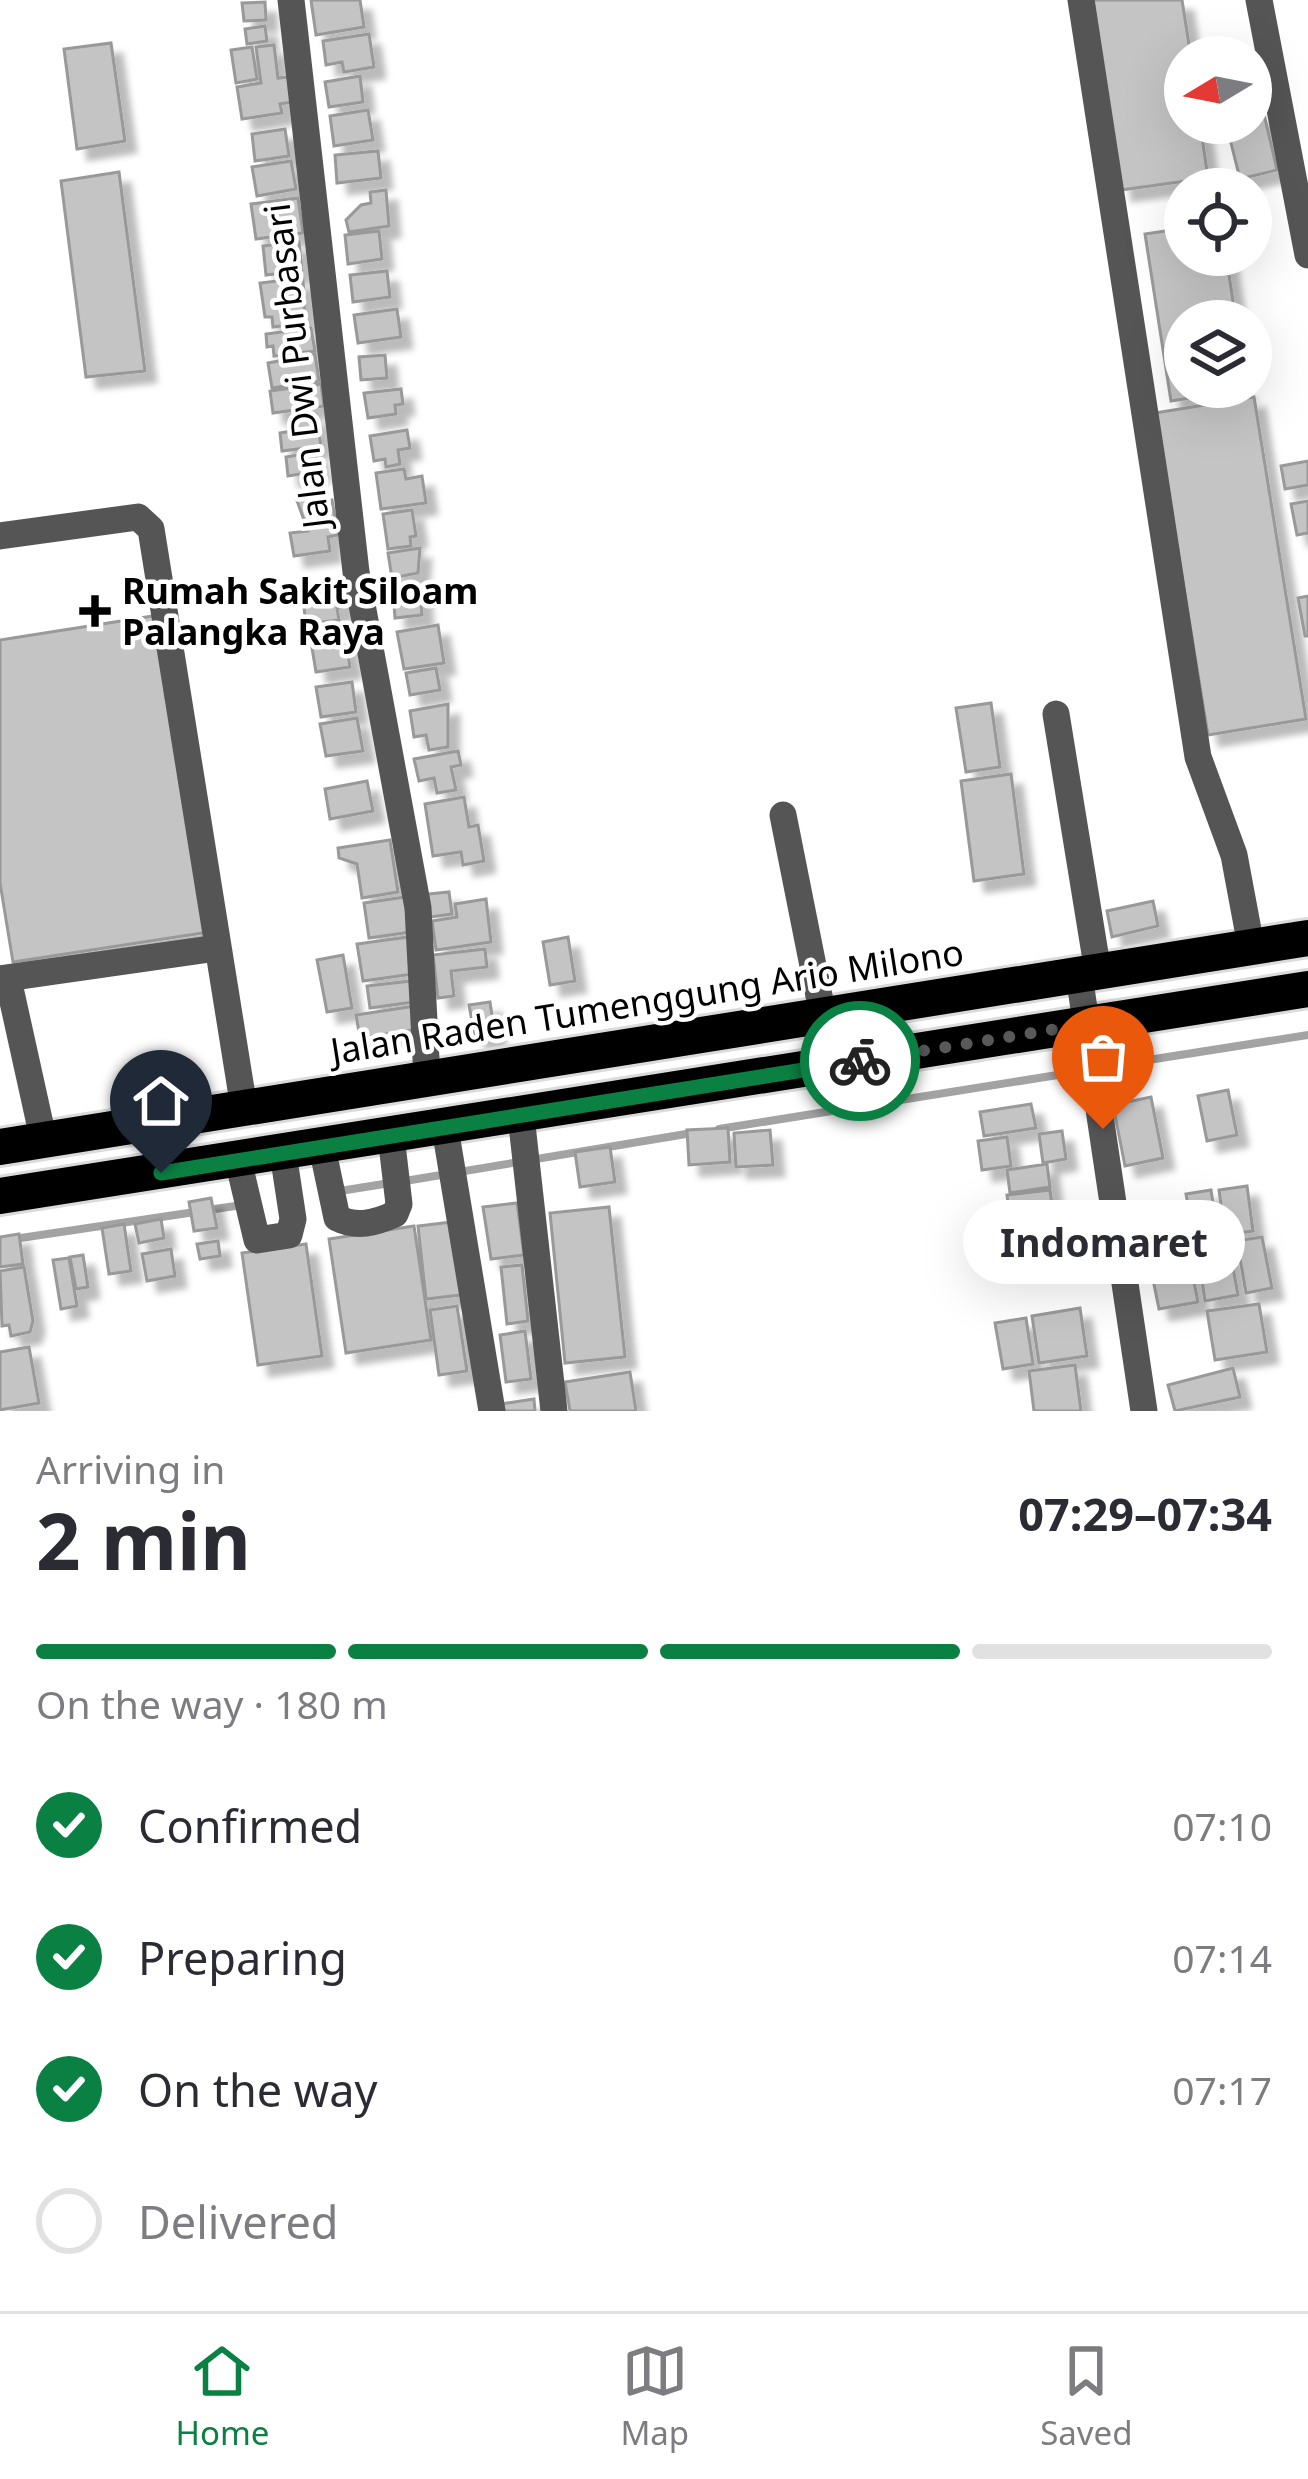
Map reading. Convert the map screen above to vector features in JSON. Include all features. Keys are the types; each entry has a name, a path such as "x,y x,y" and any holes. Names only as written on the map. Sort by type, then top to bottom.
{"highway":[{"name":"Jalan Raden Tumenggung Ario Milono","path":"0,1148 1308,938"},
{"path":"0,1196 520,1116 1092,1054 1308,989"},
{"path":"44,1142 51,1190"}],"street":[{"name":"Jalan Dwi Purbasari","path":"291,0 356,572 418,908 427,1078"},
{"path":"1081,0 1198,757 1234,855 1251,946"},
{"path":"1258,0 1308,255"},
{"path":"0,536 138,517 151,529 244,1108"},
{"path":"1056,714 1089,974 1092,1054 1144,1411"},
{"path":"783,815 823,1016"},
{"path":"44,1142 4,979 217,948"},
{"path":"520,1116 554,1411"},
{"path":"445,1128 492,1411"},
{"path":"322,1147 337,1218 351,1225 378,1222 395,1214 399,1204 391,1136"},
{"path":"238,1160 257,1240 279,1241 289,1235 293,1219 283,1153"}],"building":[{"path":"311,0 360,0 364,27 316,35"},
{"path":"1093,0 1182,0 1188,36 1164,36 1164,144 1203,144 1207,168 1164,168 1164,184 1121,190"},
{"path":"265,2 266,20 244,21 242,3"},
{"path":"265,26 267,41 247,44 245,29"},
{"path":"369,34 374,67 344,72 342,62 326,65 323,41"},
{"path":"111,43 125,141 77,149 64,49"},
{"path":"274,45 278,78 289,77 292,102 280,104 282,113 242,119 237,87 261,83 256,47"},
{"path":"252,47 257,79 236,83 231,50"},
{"path":"360,76 363,102 329,107 325,82"},
{"path":"368,110 373,140 334,146 330,116"},
{"path":"285,129 289,156 255,161 252,134"},
{"path":"1231,144 1271,144 1277,170 1237,168"},
{"path":"378,151 381,178 337,183 335,155"},
{"path":"291,161 296,189 257,196 252,167"},
{"path":"119,172 145,371 86,377 61,181"},
{"path":"386,190 389,226 349,232 346,220 361,205 371,203 370,192"},
{"path":"298,198 303,233 256,239 251,204"},
{"path":"379,231 382,259 348,264 345,235"},
{"path":"1164,231 1164,276 1229,276 1233,300 1164,300 1164,356 1145,234"},
{"path":"299,241 302,271 266,275 263,246"},
{"path":"387,271 390,297 353,302 350,275"},
{"path":"303,278 305,323 273,327 272,317 265,317 260,283"},
{"path":"397,309 401,337 358,343 354,315"},
{"path":"311,328 315,351 274,356 273,346 267,347 266,334"},
{"path":"315,354 319,381 272,388 268,363"},
{"path":"385,355 387,378 361,380 359,357"},
{"path":"321,384 324,406 273,413 270,391"},
{"path":"401,389 403,404 395,405 396,414 368,418 364,393"},
{"path":"1256,408 1306,719 1208,735 1155,413"},
{"path":"316,414 321,446 282,451 280,433 297,430 295,417"},
{"path":"407,430 410,448 398,450 400,464 386,467 385,459 374,461 370,436"},
{"path":"316,452 319,471 288,476 286,457"},
{"path":"1308,461 1308,485 1285,489 1281,466"},
{"path":"404,469 406,479 422,476 426,503 381,509 376,473"},
{"path":"313,496 314,503 332,500 338,535 328,537 330,551 294,556 290,533 308,531 296,498"},
{"path":"1308,501 1308,533 1297,535 1291,504"},
{"path":"412,510 416,536 410,537 411,546 388,549 383,514"},
{"path":"420,548 418,573 392,578 388,553"},
{"path":"342,587 344,607 337,608 339,620 306,624 302,592"},
{"path":"420,589 422,615 395,618 393,591"},
{"path":"1308,596 1308,636 1305,636 1298,598"},
{"name":"Rumah Sakit Siloam Palangka Raya","path":"159,615 209,932 13,962 0,883 0,640"},
{"path":"438,625 444,663 404,669 397,632"},
{"path":"344,630 350,667 316,672 310,636"},
{"path":"436,668 440,690 410,695 406,673"},
{"path":"352,682 356,712 321,717 316,687"},
{"path":"991,703 1000,767 966,772 956,708"},
{"path":"448,704 448,747 429,750 426,735 414,737 410,711"},
{"path":"357,718 363,751 326,756 320,724"},
{"path":"458,751 461,765 451,767 456,790 437,793 434,778 419,781 414,759"},
{"path":"1011,774 1024,874 974,881 961,781"},
{"path":"367,781 373,811 330,819 325,789"},
{"path":"464,797 469,827 478,825 484,861 463,865 461,852 433,856 425,804"},
{"path":"390,840 398,892 362,898 357,864 339,858 338,848"},
{"path":"449,892 452,914 430,917 428,894"},
{"path":"405,897 411,932 369,938 364,903"},
{"path":"486,899 491,942 436,950 432,921 457,917 455,904"},
{"path":"1153,901 1158,926 1112,937 1107,911"},
{"path":"408,937 413,974 363,981 357,944"},
{"path":"568,937 575,981 550,985 543,942"},
{"path":"485,949 487,967 451,971 454,996 438,998 433,955"},
{"path":"343,955 352,1008 327,1012 317,960"},
{"path":"411,981 414,1002 370,1008 367,986"},
{"path":"490,1002 495,1035 475,1038 469,1005"},
{"path":"415,1006 419,1029 360,1038 356,1015"},
{"path":"1116,1053 1123,1086 1104,1090 1096,1057"},
{"path":"1228,1090 1237,1135 1207,1141 1198,1096"},
{"path":"1151,1097 1163,1158 1125,1166 1113,1105"},
{"path":"1031,1104 1036,1128 984,1136 980,1112"},
{"path":"728,1128 730,1162 689,1165 687,1130"},
{"path":"770,1130 773,1165 736,1167 734,1133"},
{"path":"1062,1131 1066,1159 1043,1163 1039,1134"},
{"path":"1007,1137 1011,1166 982,1170 978,1141"},
{"path":"610,1147 615,1182 580,1187 575,1152"},
{"path":"1047,1164 1050,1187 1010,1193 1007,1170"},
{"path":"1247,1186 1253,1231 1225,1235 1219,1190"},
{"path":"1050,1190 1053,1213 1010,1220 1007,1195"},
{"path":"1211,1190 1219,1242 1195,1246 1186,1194"},
{"path":"211,1198 217,1228 194,1231 189,1202"},
{"path":"517,1203 524,1255 491,1259 483,1207"},
{"path":"609,1207 625,1357 565,1363 550,1213"},
{"path":"161,1219 164,1238 139,1243 135,1224"},
{"path":"452,1222 461,1295 426,1299 418,1226"},
{"path":"124,1224 131,1271 109,1274 102,1228"},
{"path":"414,1226 431,1340 346,1353 329,1239"},
{"path":"1009,1228 1014,1256 987,1260 983,1233"},
{"path":"19,1234 23,1264 0,1267 0,1237"},
{"path":"1262,1237 1272,1288 1246,1293 1237,1241"},
{"path":"218,1241 220,1256 200,1259 197,1244"},
{"path":"306,1244 322,1356 258,1365 242,1253"},
{"path":"1187,1247 1198,1302 1159,1309 1148,1255"},
{"path":"171,1249 175,1276 147,1281 142,1254"},
{"path":"1230,1251 1238,1295 1205,1301 1198,1256"},
{"path":"83,1255 88,1287 76,1289 70,1257"},
{"path":"69,1258 77,1306 61,1309 53,1260"},
{"path":"522,1265 528,1321 507,1324 501,1267"},
{"path":"24,1267 33,1321 30,1332 11,1336 9,1325 2,1326 0,1271"},
{"path":"1259,1304 1267,1352 1215,1360 1207,1311"},
{"path":"457,1306 467,1371 439,1375 430,1310"},
{"path":"1080,1308 1087,1356 1039,1363 1032,1316"},
{"path":"1026,1318 1033,1364 1003,1369 995,1323"},
{"path":"525,1331 531,1379 506,1382 500,1335"},
{"path":"29,1347 39,1403 0,1410 0,1352"},
{"path":"1075,1365 1081,1411 1034,1411 1029,1371"},
{"path":"1233,1368 1240,1397 1175,1411 1168,1385"},
{"path":"630,1372 636,1411 570,1411 565,1382"},
{"path":"534,1399 535,1411 502,1411 501,1404"}],"waterway":[{"path":"1110,1066 1308,1035"},
{"path":"719,1129 1089,1070"},
{"path":"405,1181 692,1133"},
{"path":"340,1191 390,1183"},
{"path":"0,1241 242,1205"}],"way so far":[{"path":"860,1061 1088,1024 1103,1129"}],"place":[{"name":"Rumah Sakit Siloam Palangka Raya","path":"95,611"},
{"name":"Indomaret","path":"1103,1129"}],"route":[{"path":"161,1173 860,1061"}]}
